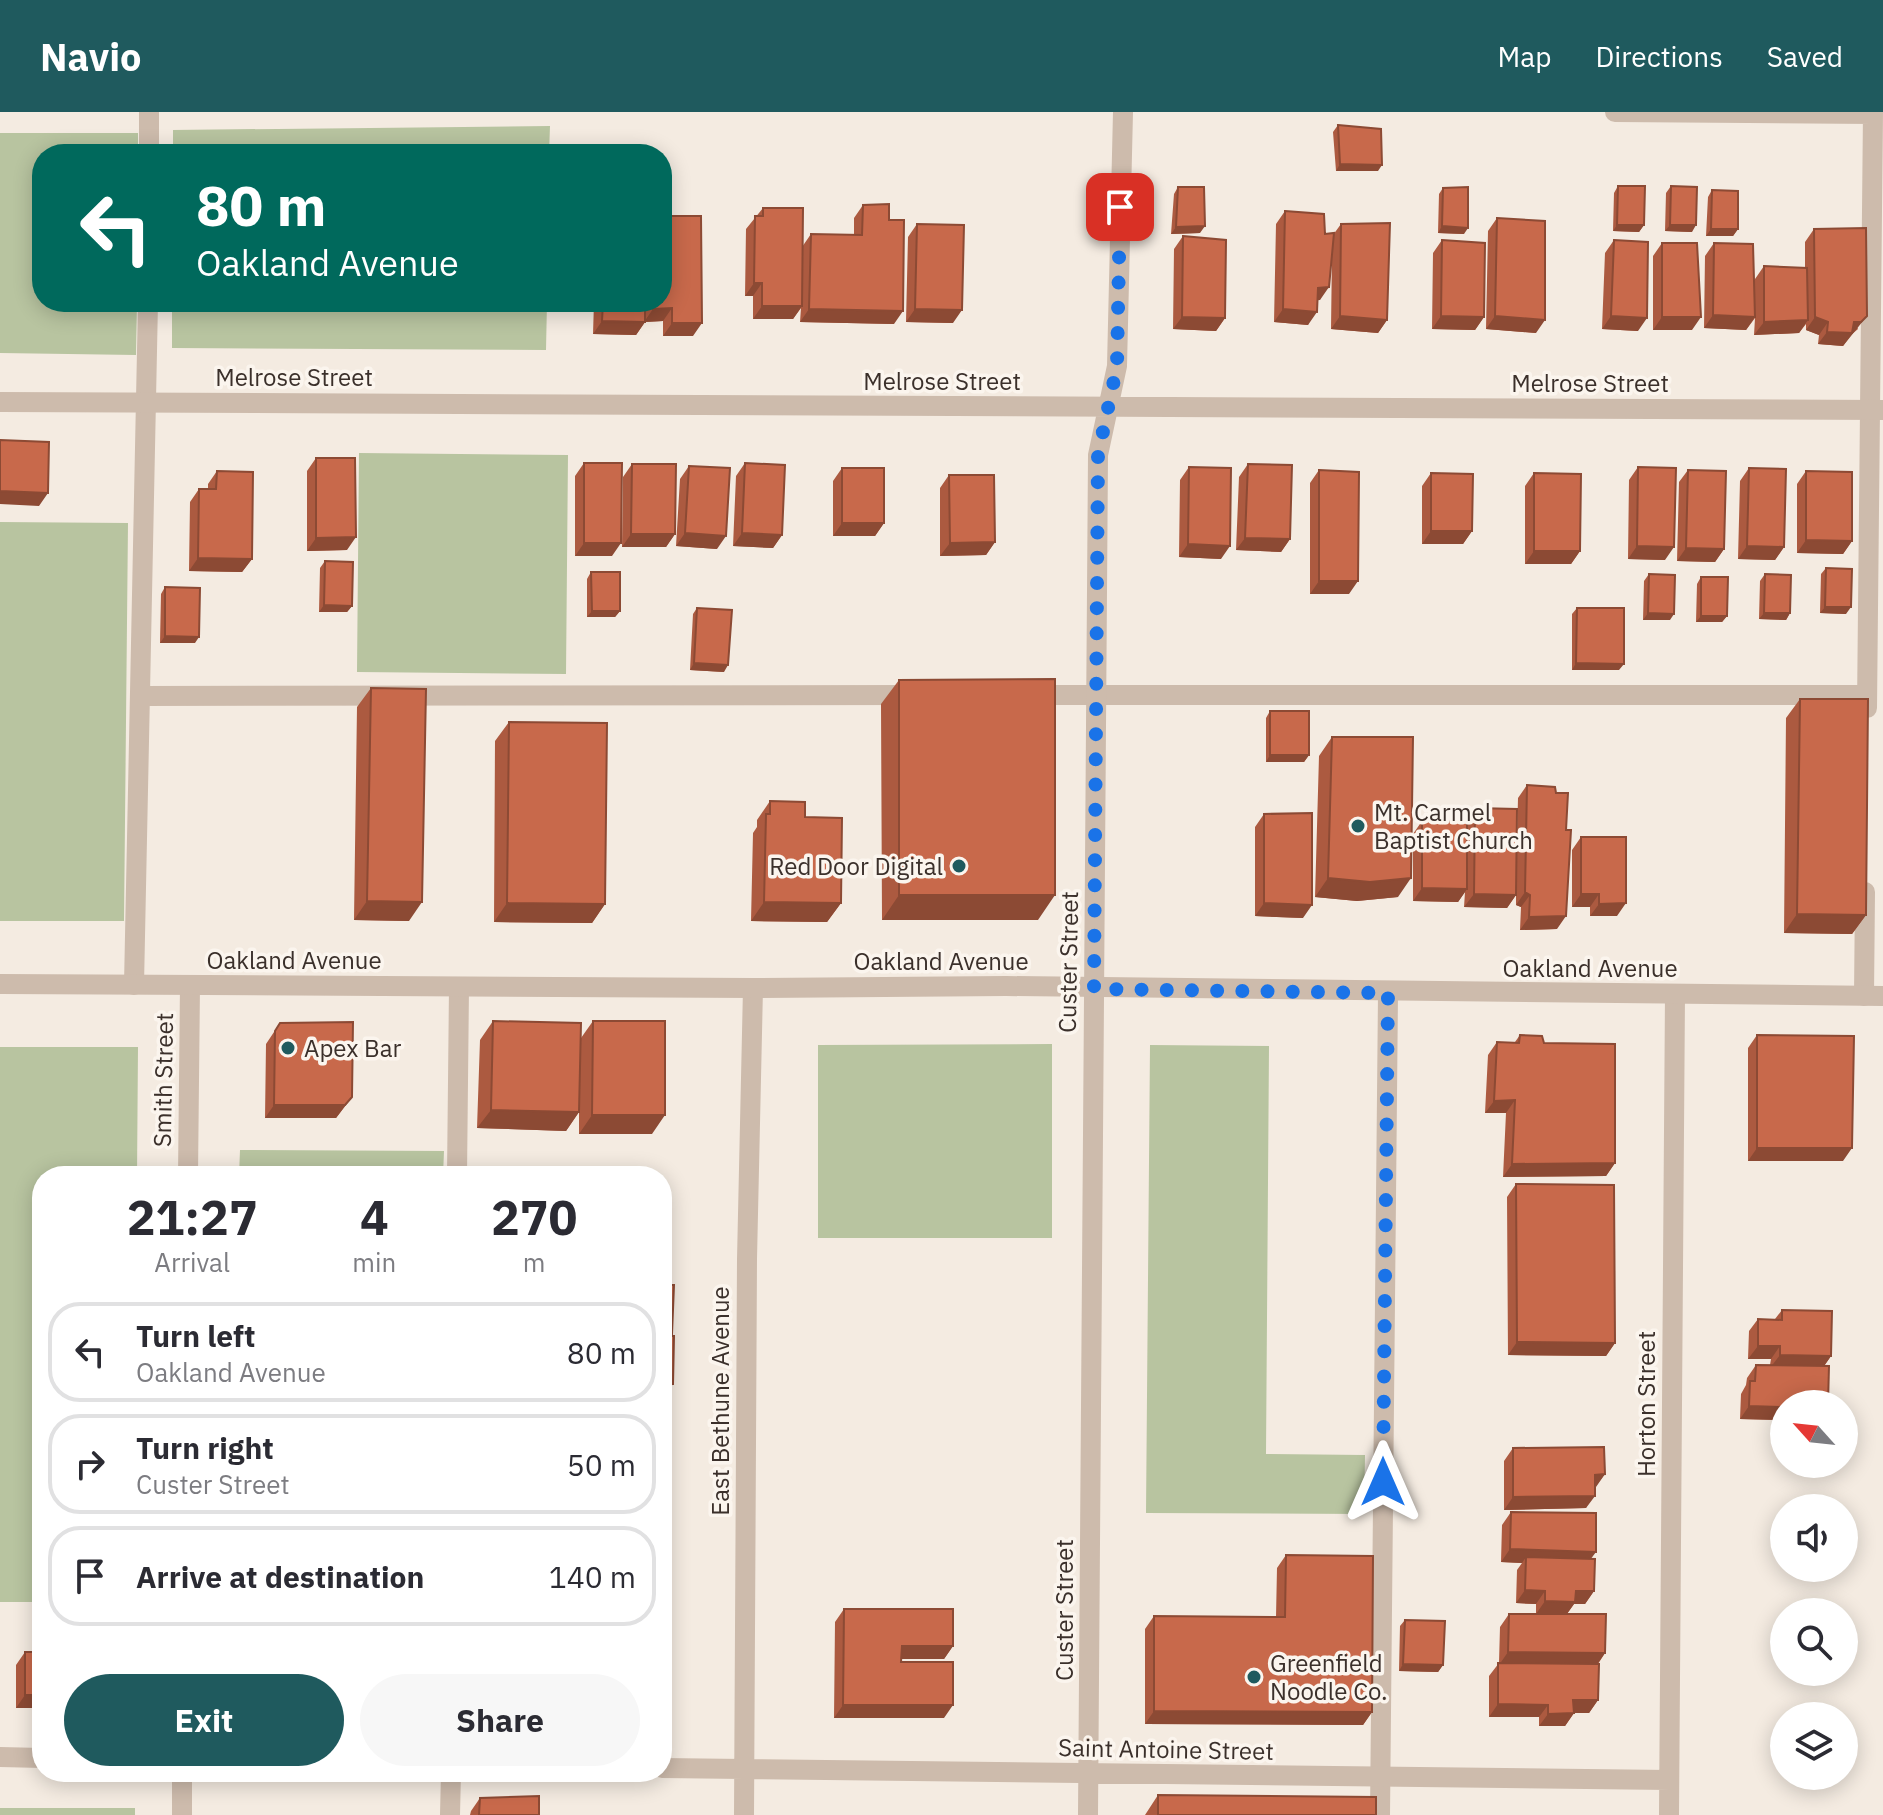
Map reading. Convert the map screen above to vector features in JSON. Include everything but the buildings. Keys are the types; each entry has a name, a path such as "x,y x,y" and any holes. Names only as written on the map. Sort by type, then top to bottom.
{"street":[{"path":"149,112 149,144"},
{"name":"Custer Street","path":"1088,1815 1098,455 1117,366 1123,112"},
{"path":"1615,112 1873,113 1877,410 1867,722"},
{"path":"134,985 148,312"},
{"name":"Melrose Street","path":"0,402 1877,410"},
{"path":"141,696 937,695"},
{"path":"1001,695 1867,695"},
{"path":"1865,866 1874,996"},
{"name":"Oakland Avenue","path":"0,984 1874,996"},
{"name":"Smith Street","path":"188,1166 190,985"},
{"path":"457,1166 459,987"},
{"name":"East Bethune Avenue","path":"744,1815 747,1274 753,988"},
{"path":"1380,1815 1388,993"},
{"name":"Horton Street","path":"1669,1815 1675,994"},
{"path":"0,1757 32,1758"},
{"name":"Saint Antoine Street","path":"672,1768 1669,1780"},
{"path":"182,1782 182,1815"},
{"path":"450,1815 451,1782"}],"green space":[{"path":"550,126 549,144 173,144 173,130"},
{"path":"0,133 138,133 138,144 32,144 32,312 137,312 136,355 0,353"},
{"path":"172,312 547,312 546,350 172,348"},
{"path":"359,453 568,455 566,674 357,672"},
{"path":"0,522 128,523 124,921 0,921"},
{"path":"1052,1044 1052,1238 818,1238 818,1045"},
{"path":"1150,1045 1269,1046 1266,1454 1365,1455 1364,1514 1146,1513"},
{"path":"0,1047 138,1047 137,1166 32,1166 32,1602 0,1602"},
{"path":"240,1150 444,1151 443,1166 239,1166"},
{"path":"0,1808 135,1808 135,1815 0,1815"}],"place":[{"name":"Mt. Carmel Baptist Church","path":"1358,826"},
{"name":"Red Door Digital","path":"959,866"},
{"name":"Apex Bar","path":"288,1048"},
{"name":"Greenfield Noodle Co.","path":"1254,1677"}],"route":[{"path":"1120,207 1117,366 1098,455 1094,989 1388,993 1383,1482"}]}
